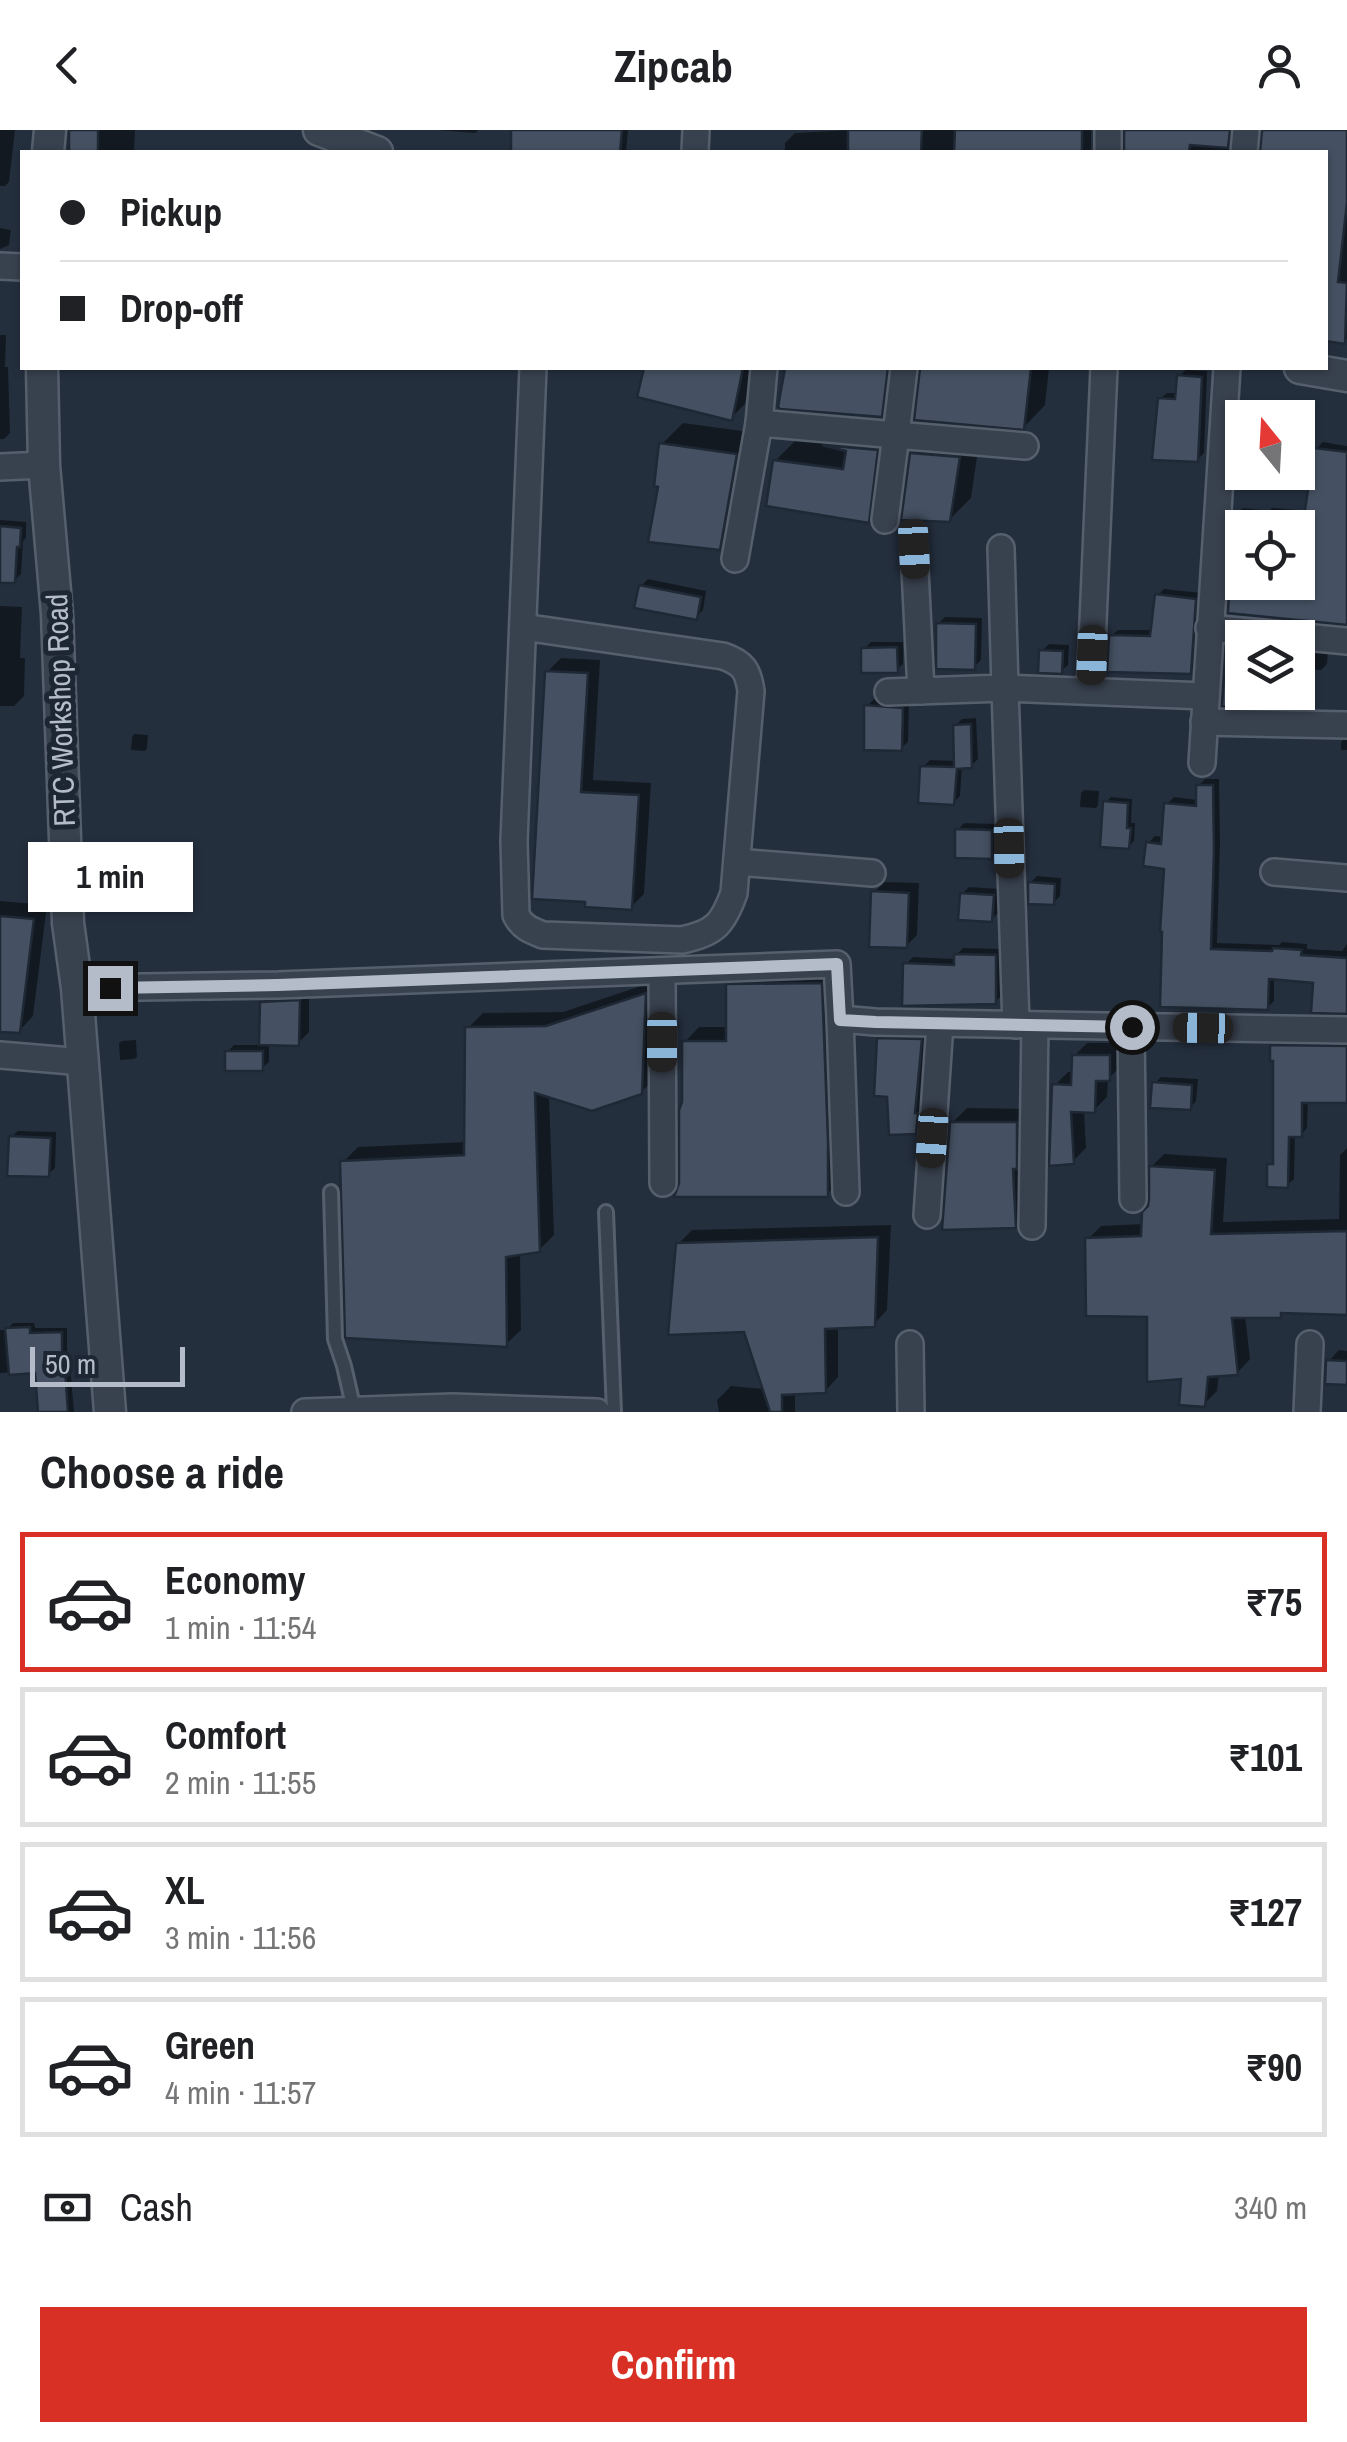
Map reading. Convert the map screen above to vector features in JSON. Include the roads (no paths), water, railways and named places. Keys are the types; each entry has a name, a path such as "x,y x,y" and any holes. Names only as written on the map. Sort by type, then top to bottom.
{"street":[{"path":"318,130 372,150"},
{"name":"RTC Workshop Road","path":"42,370 44,465 57,614 68,924 110,1412"},
{"path":"523,627 723,656 739,662 748,672 751,690 734,893 726,916 716,928 682,940 543,935 527,929 516,915 514,841 533,370"},
{"path":"735,559 759,423 764,370"},
{"path":"885,520 904,370"},
{"path":"1090,691 1104,370"},
{"path":"1202,763 1227,370"},
{"path":"1312,370 1347,376"},
{"path":"759,423 1025,446"},
{"path":"0,467 44,465"},
{"path":"1001,548 1032,1226"},
{"path":"914,549 921,691"},
{"path":"1209,628 1347,641"},
{"path":"888,692 1005,688 1205,696"},
{"path":"1204,722 1347,724"},
{"path":"737,862 872,873"},
{"path":"1274,872 1347,878"},
{"path":"76,988 278,985 837,964 846,1192"},
{"path":"662,970 663,1183"},
{"path":"840,1020 1347,1030"},
{"path":"927,1215 940,1024"},
{"path":"1132,1027 1133,1199"},
{"path":"0,1055 82,1062"},
{"path":"910,1344 910,1412"},
{"path":"1307,1412 1310,1344"},
{"path":"305,1412 454,1407 597,1412"}],"lane":[{"path":"331,1192 335,1338 354,1411"},
{"path":"606,1212 614,1412"}]}
